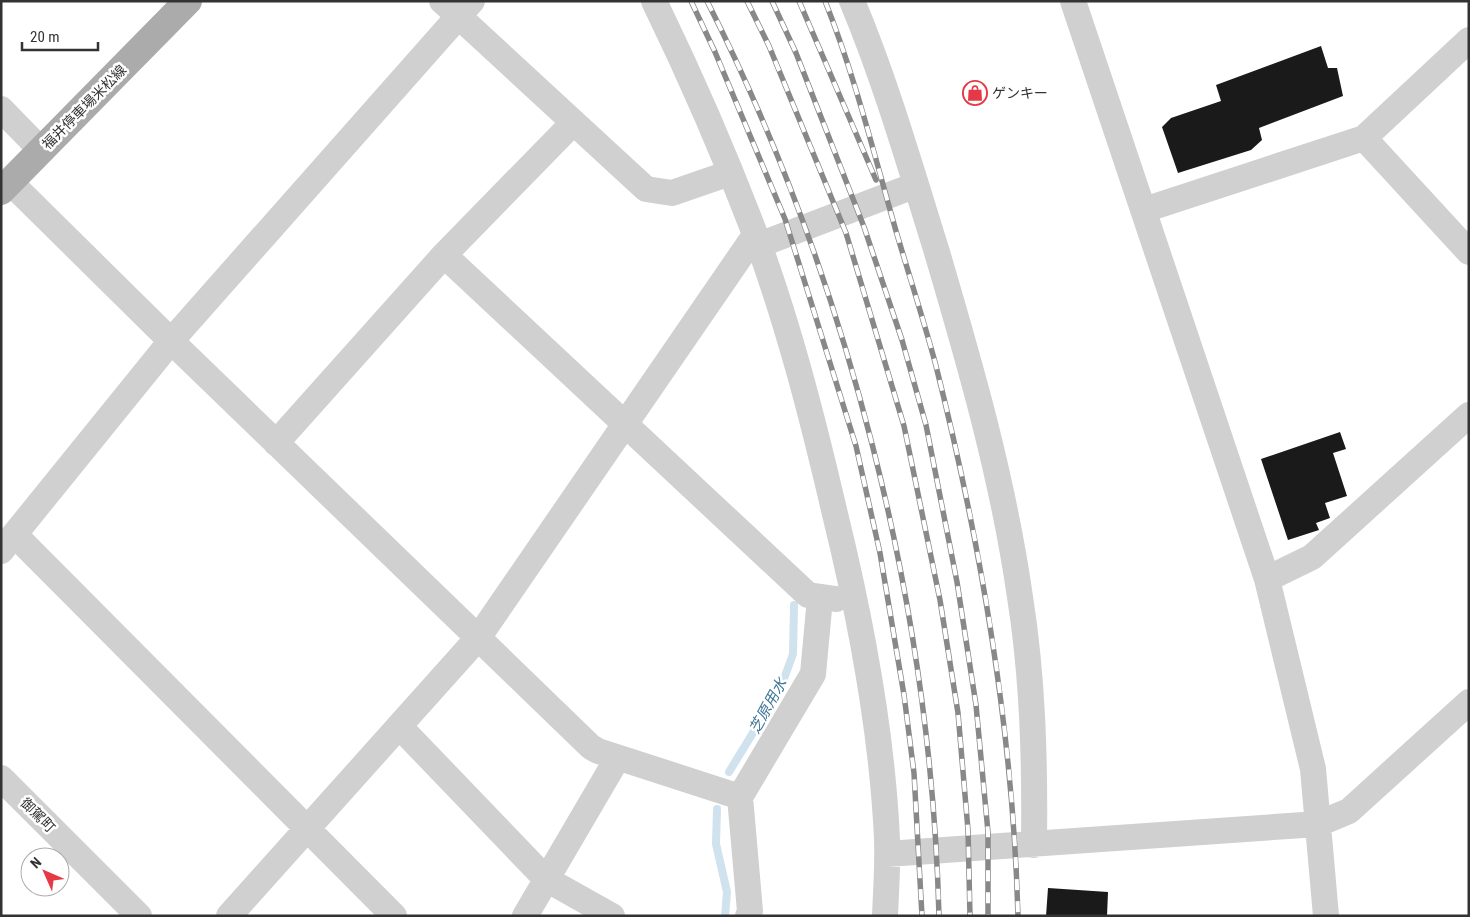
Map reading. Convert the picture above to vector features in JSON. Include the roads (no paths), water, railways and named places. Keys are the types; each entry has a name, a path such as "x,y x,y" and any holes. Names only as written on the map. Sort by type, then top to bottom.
{"main road":[{"name":"福井停車場米松線","path":"6,186 182,3"}],"street":[{"path":"654,1 692,81 757,240 794,352 856,600 879,752 887,854 885,916"},
{"path":"852,1 896,118 916,184 978,392 1010,531 1021,599 1030,677 1035,760 1034,845"},
{"path":"1073,1 1267,579 1313,769 1326,916"},
{"path":"394,916 307,828 8,543 171,342 457,6 573,123 646,189 672,193 730,173"},
{"path":"1144,210 1364,138 1469,40"},
{"path":"1,108 41,150"},
{"path":"276,443 444,255 573,123"},
{"path":"1364,138 1469,252"},
{"path":"228,916 478,638 625,422 757,240 916,184"},
{"path":"6,186 171,342 591,748 740,797"},
{"path":"444,255 625,422 808,595 820,598 856,600"},
{"path":"1267,579 1312,557 1469,415"},
{"path":"748,916 750,911 740,797 813,674 820,598"},
{"path":"887,854 1318,824 1339,816 1354,807 1469,702"},
{"path":"399,726 546,879 612,916"},
{"path":"525,916 617,758"},
{"name":"御駕町","path":"1,778 139,916"}],"waterway":[{"name":"芝原用水","path":"729,772 781,687 793,654 794,605"},
{"name":"芝原用水","path":"717,809 716,844 727,892 725,916"}],"railway":[{"path":"691,1 715,52 785,219 856,446 880,553 904,695 914,773 922,916"},
{"path":"707,1 757,107 801,217 840,330 872,446 899,563 919,681 932,799 939,916"},
{"path":"747,1 769,46 846,233 904,426 940,600 958,713 968,830 970,916"},
{"path":"772,1 796,53 864,227 902,340 926,425 957,582 976,705 988,832 988,916"},
{"path":"799,1 876,180"},
{"path":"825,1 855,86 935,362 967,499 992,637 1002,706 1015,846 1018,916"}],"place":[{"name":"ゲンキー","path":"975,93"}]}
